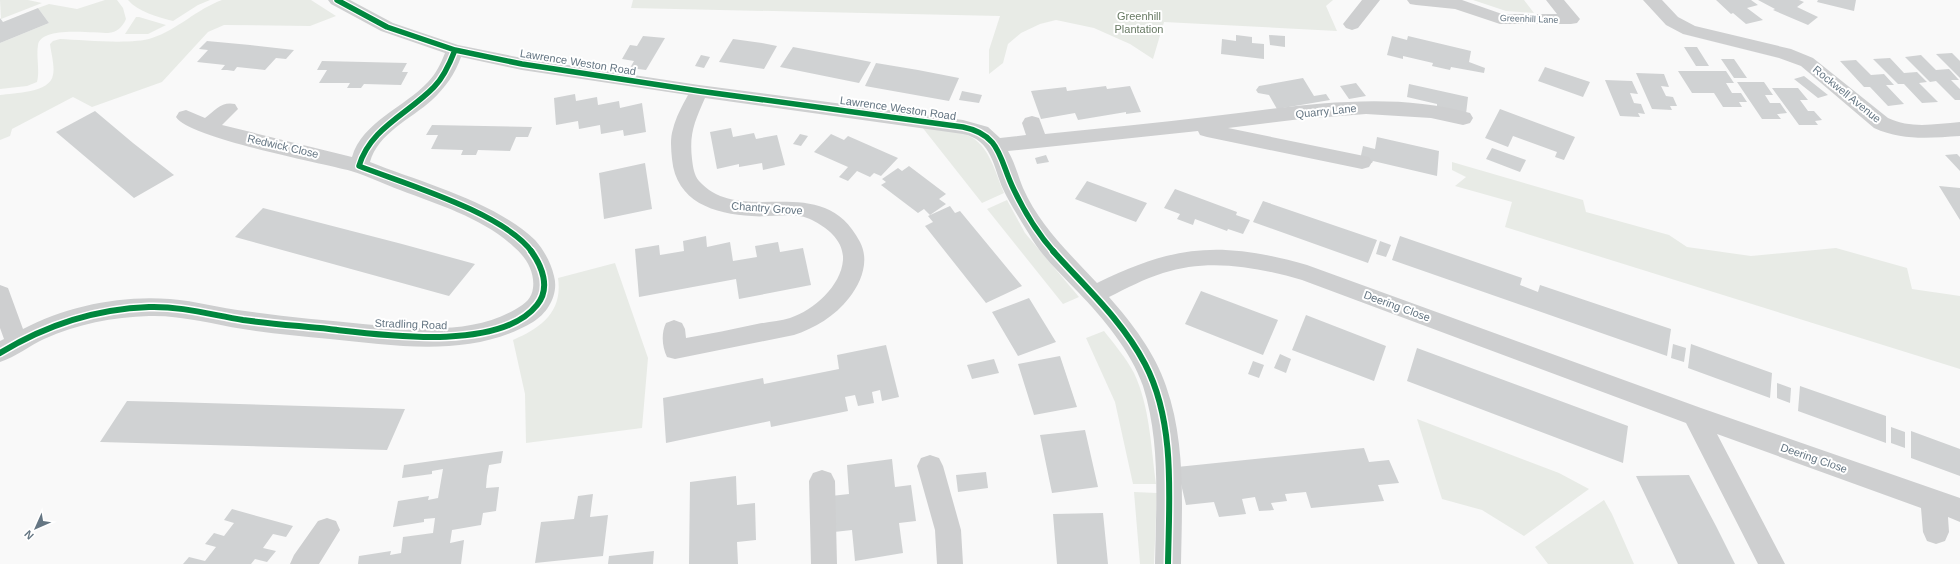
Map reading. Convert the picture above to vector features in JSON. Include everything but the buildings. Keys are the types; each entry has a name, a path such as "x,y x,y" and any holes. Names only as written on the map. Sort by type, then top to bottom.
{"street":[{"name":"Lawrence Weston Road","path":"338,0 388,27 455,50 522,64 699,91 963,127 984,134 996,145"},
{"path":"1352,24 1371,0"},
{"name":"Greenhill Lane","path":"1416,0 1457,4 1500,19 1571,20 1555,0"},
{"name":"Rockwell Avenue","path":"1652,0 1672,21 1689,30 1785,53 1807,62 1881,123 1890,128 1908,132 1960,129"},
{"path":"359,166 360,156 371,141 426,95 443,77 455,50"},
{"name":"Chantry Grove","path":"674,329 675,350 794,326 807,320 832,301 849,280 854,267 853,252 849,238 834,222 817,213 796,210 753,209 724,205 703,197 693,188 687,179 684,168 681,138 683,127 699,91"},
{"name":"Quarry Lane","path":"996,145 1034,132 1139,125 1188,126 1366,107 1415,109 1463,118"},
{"path":"207,127 228,109"},
{"name":"Redwick Close","path":"186,117 215,130 359,166"},
{"name":"Quarry Lane","path":"1188,126 1362,162"},
{"path":"996,145 1014,190 1039,232 1062,262 1094,294 1130,340 1146,365 1155,390 1167,455 1169,489 1168,564"},
{"name":"Stradling Road","path":"8,348 56,324 74,318 103,312 150,307 167,308 268,324 392,335 421,337 469,335 504,328 525,316 542,299 544,277 540,266 529,249 512,232 478,212 359,166"},
{"name":"Deering Close","path":"1094,294 1165,264 1194,258 1246,258 1276,264 1314,275 1695,416 1960,510"},
{"path":"0,294 8,348"},
{"path":"1695,416 1772,564"},
{"path":"930,466 948,530 950,564"},
{"path":"822,481 824,564"},
{"path":"1933,500 1936,532"},
{"path":"303,564 327,530"}],"green space":[{"path":"0,0 28,0 42,3 1,19"},
{"path":"105,0 117,0 123,8 126,19 119,29 108,33 68,32 48,35 41,39 38,45 37,82 27,86 0,89 0,43 49,23 38,8 49,4 77,9"},
{"path":"128,0 210,0 198,5 173,21 143,11"},
{"path":"222,0 311,0 336,16 310,26 224,25 208,32 162,82 92,107 73,97 12,129 10,136 0,140 0,95 22,93 39,89 50,81 54,68 50,44 53,41 60,39 120,42 152,38 170,30"},
{"name":"Greenhill Plantation","path":"633,0 1333,0 1326,6 1337,31 1164,22 1153,59 1130,44 1094,28 1056,20 1040,24 1021,33 1008,44 1003,63 989,74 989,50 1000,16 631,8"},
{"path":"1473,0 1524,0 1534,13 1506,11"},
{"path":"136,17 166,25 148,34 125,34"},
{"path":"922,127 962,133 979,143 985,149 989,157 1004,193 982,203"},
{"path":"1452,162 1583,200 1586,212 1669,235 1687,247 1751,256 1836,248 1907,268 1912,289 1960,296 1960,369 1505,227 1512,202 1455,186 1466,177 1452,170"},
{"path":"1007,200 1025,233 1079,297 1063,304 987,209"},
{"path":"615,263 648,358 642,428 526,443 525,394 513,340 533,330 548,317 557,300 559,290 558,278"},
{"path":"1104,331 1134,373 1139,386 1147,414 1156,484 1133,484 1115,402 1086,338"},
{"path":"1417,419 1559,473 1589,489 1524,536 1482,510 1442,499"},
{"path":"1134,492 1157,493 1154,564 1140,564"},
{"path":"1604,500 1612,514 1634,564 1548,564 1535,547"}],"cycle path":[{"path":"337,0 387,27 455,50 522,64 699,91 963,127 981,132 987,136 998,149 1013,188 1037,230 1060,260 1095,296 1120,326 1145,364 1154,386 1161,410 1165,435 1169,489 1168,564"},
{"path":"0,353 34,333 71,319 110,310 129,308 172,308 267,323 414,337 465,336 489,332 510,324 529,313 537,306 542,298 544,278 539,261 528,247 514,234 479,213 359,166 362,154 379,132 425,96 438,83 455,50"}]}
